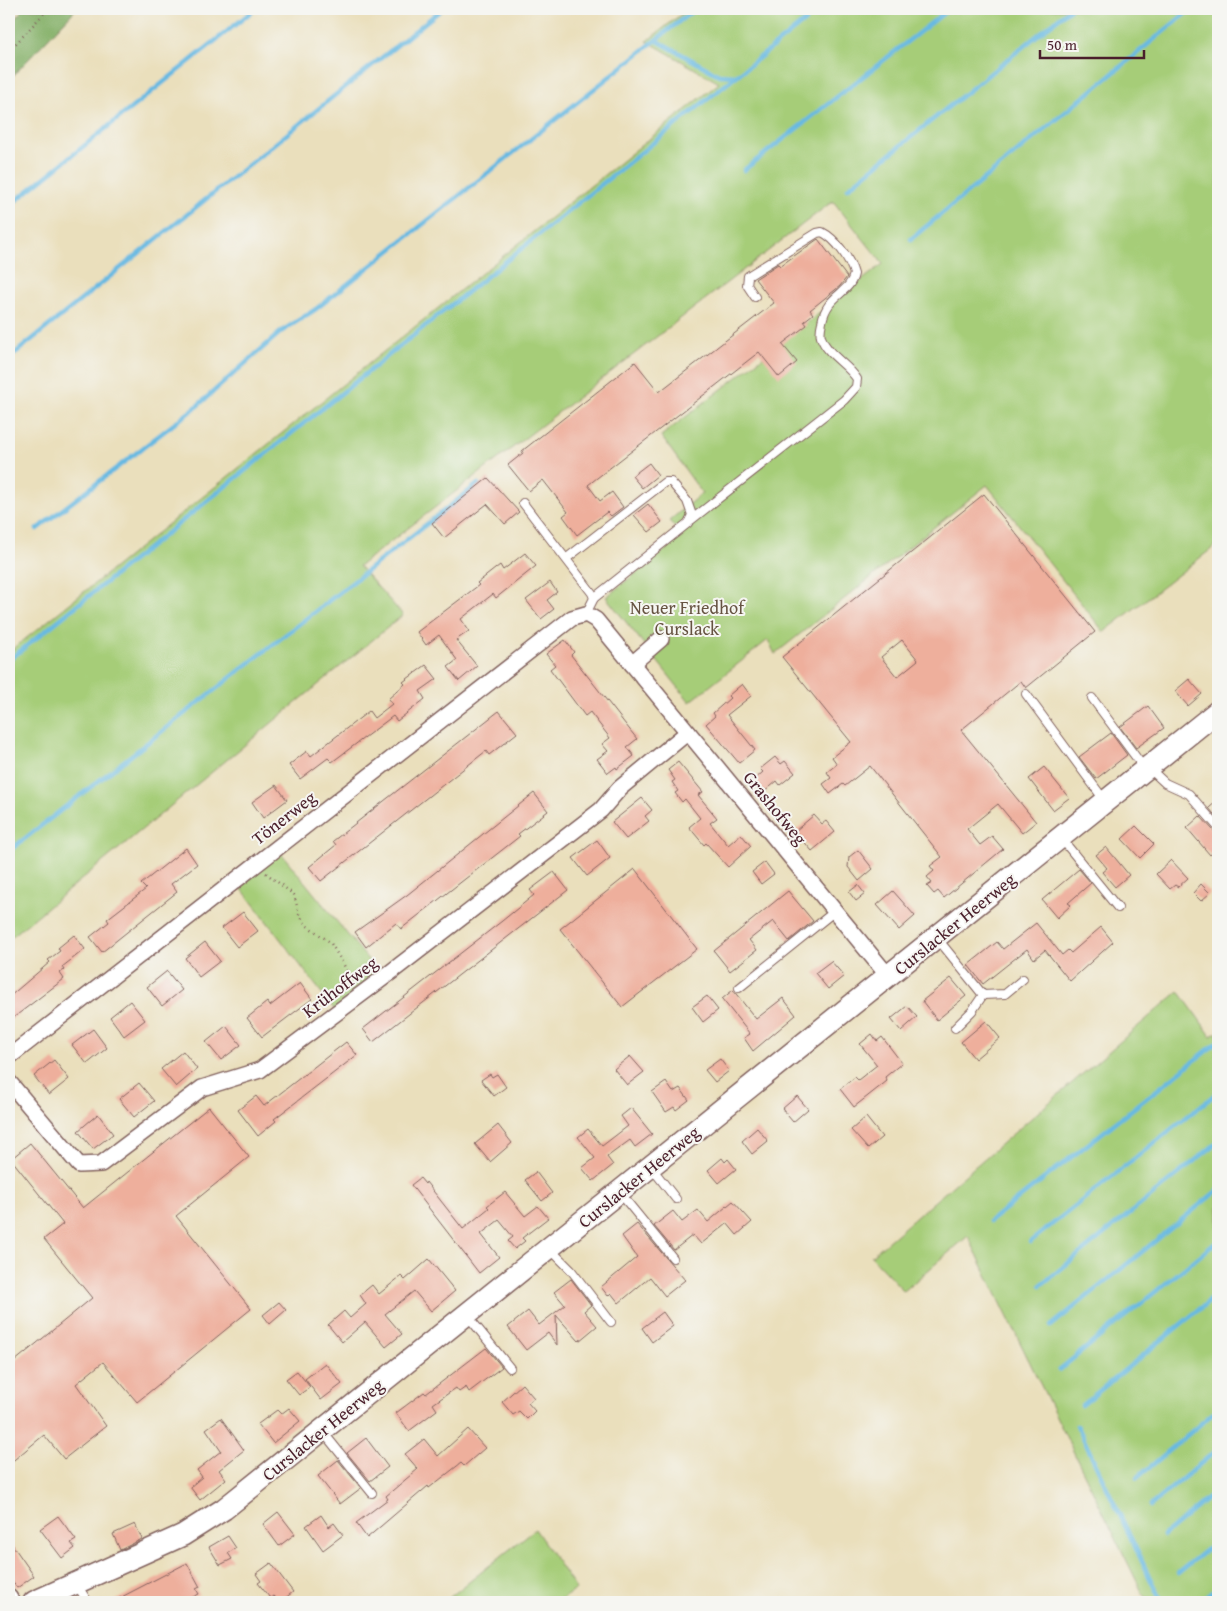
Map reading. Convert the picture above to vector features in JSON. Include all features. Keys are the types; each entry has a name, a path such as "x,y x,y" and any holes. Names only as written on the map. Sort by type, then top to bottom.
{"main road":[{"name":"Curslacker Heerweg","path":"34,1602 183,1535 204,1522 322,1431 550,1249 1218,711"}],"street":[{"name":"Grashofweg","path":"586,614 596,620 889,977"},
{"name":"Tönerweg","path":"9,1057 572,618 586,614"},
{"path":"632,664 660,639"},
{"name":"Krühoffweg","path":"9,1082 79,1165 102,1164 202,1088 260,1070 361,995 601,810 620,788 688,732"},
{"path":"9,1597 12,1602"}],"lane":[{"path":"586,614 594,598 844,400 856,386 857,379 853,372 836,358 821,338 821,325 827,305 848,286 854,274 849,260 826,234 822,232 810,237 748,276 747,285 755,297"},
{"path":"567,558 668,481 692,510 691,520"},
{"path":"523,503 567,558 594,598"},
{"path":"1026,694 1106,802"},
{"path":"1092,698 1147,769 1165,783 1189,794 1218,827"},
{"path":"1061,838 1118,908"},
{"path":"739,988 835,911"},
{"path":"937,938 983,995"},
{"path":"983,995 1005,994 1023,980"},
{"path":"955,1028 972,1011 983,995"},
{"path":"651,1167 676,1199"},
{"path":"620,1192 674,1258"},
{"path":"550,1249 571,1270 611,1322"},
{"path":"467,1315 510,1368"},
{"path":"322,1431 372,1493"},
{"path":"76,1584 88,1602"}],"path":[{"path":"9,51 48,9"},
{"path":"255,865 294,895 299,914 306,925 330,942 361,995"}],"green space":[{"path":"24,9 76,9 9,80 9,25"},
{"name":"Neuer Friedhof Curslack","path":"688,9 1218,9 1218,544 1104,632 987,485 775,654 768,640 690,702 606,597 684,535 669,521 702,493 661,436 883,264 833,201 359,566 403,615 9,939 9,652 719,83 647,41"},
{"path":"277,848 383,978 337,1013 235,880"},
{"path":"1179,991 1211,1036 1218,1032 1218,1602 1152,1602 1143,1594 968,1236 904,1291 871,1256"},
{"path":"535,1529 576,1589 558,1602 444,1602"}],"building":[{"path":"818,239 847,277 840,286 810,310 813,314 804,321 807,325 782,344 797,362 779,377 759,352 588,485 600,501 612,492 623,507 611,516 607,512 577,535 563,516 568,512 543,480 529,491 508,465 523,453 522,451 635,362 659,392 774,303 755,279 778,264 780,266"},
{"path":"649,463 658,475 642,488 632,476"},
{"path":"488,478 519,512 505,524 487,504 444,538 432,523"},
{"path":"984,494 1095,632 1026,688 1021,681 961,730 1036,822 1022,833 998,804 967,829 980,845 992,836 1003,849 944,898 938,891 934,894 927,886 932,883 927,877 934,871 930,866 942,857 870,766 845,786 843,784 830,794 823,784 831,778 827,772 837,764 832,757 851,742 782,657","holes":["902,640 918,660 897,677 881,657"]},
{"path":"648,504 662,522 649,532 634,515"},
{"path":"525,553 536,566 496,598 493,594 461,619 469,631 456,640 477,666 459,681 448,667 457,660 439,635 426,645 417,632 479,585 477,583 500,565 503,570"},
{"path":"550,582 557,592 547,600 554,609 541,619 526,600"},
{"path":"565,640 574,652 571,655 637,739 627,747 634,756 617,769 616,767 608,773 597,759 608,751 602,744 610,738 590,712 585,716 550,669 555,665 546,654"},
{"path":"426,665 437,679 420,691 425,699 397,721 393,716 332,762 328,758 300,779 289,765 307,751 311,756 369,711 374,718 392,704 388,699 405,684 403,682"},
{"path":"1189,679 1202,694 1188,706 1175,691"},
{"path":"742,684 751,696 727,715 755,750 739,763 706,724 715,716 713,713 730,698 728,696"},
{"path":"1148,706 1164,728 1136,748 1120,727"},
{"path":"499,711 517,733 489,755 486,751 321,881 309,867 336,845 333,841"},
{"path":"1111,733 1127,755 1096,779 1079,757"},
{"path":"775,757 781,764 785,761 795,773 780,785 777,781 763,793 753,781 763,772 760,769"},
{"path":"678,762 703,792 698,795 717,818 710,823 728,845 741,834 751,846 728,867 706,843 704,845 689,827 700,818 685,799 682,802 675,793 678,791 672,782 675,780 668,770"},
{"path":"1044,767 1069,798 1053,810 1029,779"},
{"path":"276,785 287,800 263,818 252,802"},
{"path":"534,793 548,811 518,834 520,836 401,929 396,923 366,947 355,932 407,895"},
{"path":"642,798 652,810 645,816 649,821 626,839 612,822"},
{"path":"1218,800 1218,819 1209,808"},
{"path":"814,815 822,824 826,821 835,832 812,851 795,831"},
{"path":"1200,816 1218,833 1218,848 1210,855 1187,828"},
{"path":"1136,826 1154,844 1140,858 1122,839"},
{"path":"597,840 610,858 587,876 573,858"},
{"path":"1106,847 1129,875 1115,887 1102,872 1107,868 1096,855"},
{"path":"186,848 197,864 171,884 177,892 102,952 90,937 109,922 107,919 146,889 141,884"},
{"path":"858,850 873,869 859,881 848,867 849,857"},
{"path":"1171,860 1188,878 1178,887 1175,885 1170,889 1156,874"},
{"path":"765,862 774,874 761,884 752,872"},
{"path":"635,869 697,949 622,1007 560,929"},
{"path":"1079,869 1091,883 1068,903 1071,905 1057,918 1042,900"},
{"path":"554,872 568,890 373,1042 363,1029 534,895 530,890"},
{"path":"1201,884 1210,893 1201,901 1193,893"},
{"path":"858,885 865,894 856,901 849,892"},
{"path":"788,891 813,921 789,941 773,921 749,940 757,950 730,971 714,951"},
{"path":"893,891 915,916 899,930 877,905"},
{"path":"243,912 258,931 237,947 222,928"},
{"path":"1036,923 1062,955 1068,950 1071,953 1101,927 1113,942 1070,981 1045,950 1034,959 1027,949 983,984 968,965 997,942 1003,949"},
{"path":"74,935 85,949 62,967 64,970 60,973 64,979 9,1021 9,997 50,962 48,960 60,951 58,948"},
{"path":"205,942 220,961 199,977 185,958"},
{"path":"831,961 844,976 828,989 815,973"},
{"path":"167,971 182,990 162,1006 147,987"},
{"path":"951,978 966,996 937,1020 922,1001"},
{"path":"300,983 312,999 262,1037 247,1018 267,1002 270,1006"},
{"path":"733,990 756,1019 783,998 796,1015 753,1051 744,1038 750,1034 722,999"},
{"path":"707,996 718,1010 703,1022 692,1007"},
{"path":"130,1001 145,1020 124,1036 110,1017"},
{"path":"907,1006 917,1017 901,1031 891,1019"},
{"path":"986,1021 1000,1038 975,1059 961,1042"},
{"path":"226,1026 241,1045 221,1060 206,1042"},
{"path":"93,1029 107,1048 87,1064 72,1045"},
{"path":"872,1034 877,1041 882,1037 902,1063 885,1077 887,1081 854,1107 840,1089 855,1077 858,1080 877,1065 860,1044"},
{"path":"346,1042 357,1055 274,1119 276,1121 258,1136 238,1110 256,1096 264,1106"},
{"path":"183,1051 197,1069 176,1087 161,1069"},
{"path":"630,1056 644,1072 627,1085 614,1069"},
{"path":"720,1059 729,1071 715,1082 705,1070"},
{"path":"54,1060 69,1079 49,1095 34,1076"},
{"path":"490,1074 492,1077 497,1074 506,1087 494,1096 481,1080"},
{"path":"666,1082 673,1092 680,1088 689,1100 676,1110 674,1107 666,1112 652,1092"},
{"path":"139,1083 154,1101 134,1117 119,1099"},
{"path":"797,1096 808,1109 793,1122 782,1109"},
{"path":"209,1107 249,1157 176,1216 251,1309 137,1402 103,1362 76,1384 106,1426 64,1459 44,1435 9,1464 9,1366 92,1298 44,1239 63,1224 11,1159 30,1143 83,1208"},
{"path":"631,1108 652,1134 635,1147 630,1140 607,1157 613,1165 593,1181 582,1168 595,1158 578,1137 588,1129 602,1146 628,1126 621,1116"},
{"path":"98,1114 113,1134 93,1149 78,1131"},
{"path":"866,1117 882,1137 868,1149 851,1130"},
{"path":"498,1125 512,1143 490,1162 475,1144"},
{"path":"757,1128 768,1141 752,1154 742,1141"},
{"path":"722,1158 725,1162 728,1159 736,1169 719,1183 708,1170"},
{"path":"536,1172 552,1193 542,1201 525,1180"},
{"path":"420,1178 425,1184 426,1182 463,1229 505,1192 525,1216 538,1206 548,1218 522,1238 525,1241 515,1249 508,1241 513,1237 499,1220 481,1234 499,1257 479,1273 411,1185"},
{"path":"733,1201 752,1222 737,1235 727,1223 701,1244 693,1235 674,1250 654,1226 673,1211 682,1222 698,1210 708,1222"},
{"path":"637,1224 685,1280 665,1296 650,1277 619,1303 611,1293 608,1296 601,1287 637,1257 622,1236"},
{"path":"429,1259 455,1291 431,1311 414,1291 385,1314 402,1334 386,1347 365,1322 342,1342 328,1325 344,1311 350,1318 366,1304 360,1295 372,1285 379,1294 401,1276 405,1280"},
{"path":"571,1279 591,1305 584,1311 597,1326 579,1341 556,1315 557,1345 548,1333 526,1350 508,1327 528,1311 539,1325 565,1305 554,1292"},
{"path":"279,1302 286,1310 270,1324 263,1315"},
{"path":"663,1312 673,1326 652,1342 642,1328"},
{"path":"486,1348 502,1367 469,1392 466,1387 459,1392 456,1388 433,1404 437,1410 409,1431 396,1413 424,1392 426,1394"},
{"path":"325,1363 342,1384 321,1400 305,1379"},
{"path":"297,1371 310,1387 299,1395 286,1379"},
{"path":"522,1384 534,1398 528,1403 535,1411 527,1419 519,1411 513,1415 502,1402"},
{"path":"289,1408 300,1421 273,1443 258,1424 277,1410 281,1414"},
{"path":"221,1418 244,1450 219,1470 226,1479 200,1500 190,1487 202,1477 197,1470 221,1451 206,1429"},
{"path":"468,1429 485,1448 464,1466 461,1463 429,1488 428,1486 367,1538 356,1523 388,1499 386,1496 418,1469 405,1454 424,1439 438,1456"},
{"path":"366,1438 388,1467 370,1481 347,1453"},
{"path":"338,1460 361,1488 340,1504 318,1476"},
{"path":"278,1512 295,1534 279,1546 263,1524"},
{"path":"321,1515 329,1527 334,1523 343,1535 323,1550 306,1526"},
{"path":"58,1516 76,1540 71,1543 75,1548 62,1558 40,1529"},
{"path":"135,1524 142,1539 120,1550 113,1534"},
{"path":"228,1536 236,1548 228,1553 232,1559 220,1565 209,1547"},
{"path":"9,1540 34,1576 17,1588 9,1577"},
{"path":"187,1563 200,1587 196,1589 199,1594 183,1602 112,1602"},
{"path":"271,1563 293,1592 280,1602 273,1596 270,1598 258,1583 261,1581 256,1574"}],"waterway":[{"path":"9,206 255,9"},
{"path":"9,358 442,9"},
{"path":"37,529 196,407 282,331 316,309 695,9"},
{"path":"9,660 820,9"},
{"path":"744,170 949,9"},
{"path":"848,188 1070,9"},
{"path":"911,239 1191,9"},
{"path":"656,40 719,75 736,76"},
{"path":"9,851 478,484"},
{"path":"990,1221 1218,1042"},
{"path":"1030,1242 1218,1092"},
{"path":"1041,1285 1218,1142"},
{"path":"1051,1326 1218,1190"},
{"path":"1059,1370 1218,1241"},
{"path":"1082,1405 1218,1294"},
{"path":"1137,1478 1218,1409"},
{"path":"1077,1425 1158,1595 1165,1602"},
{"path":"1150,1506 1218,1449"},
{"path":"1164,1535 1218,1490"},
{"path":"1178,1573 1218,1540"},
{"path":"1201,1601 1218,1587"}]}
